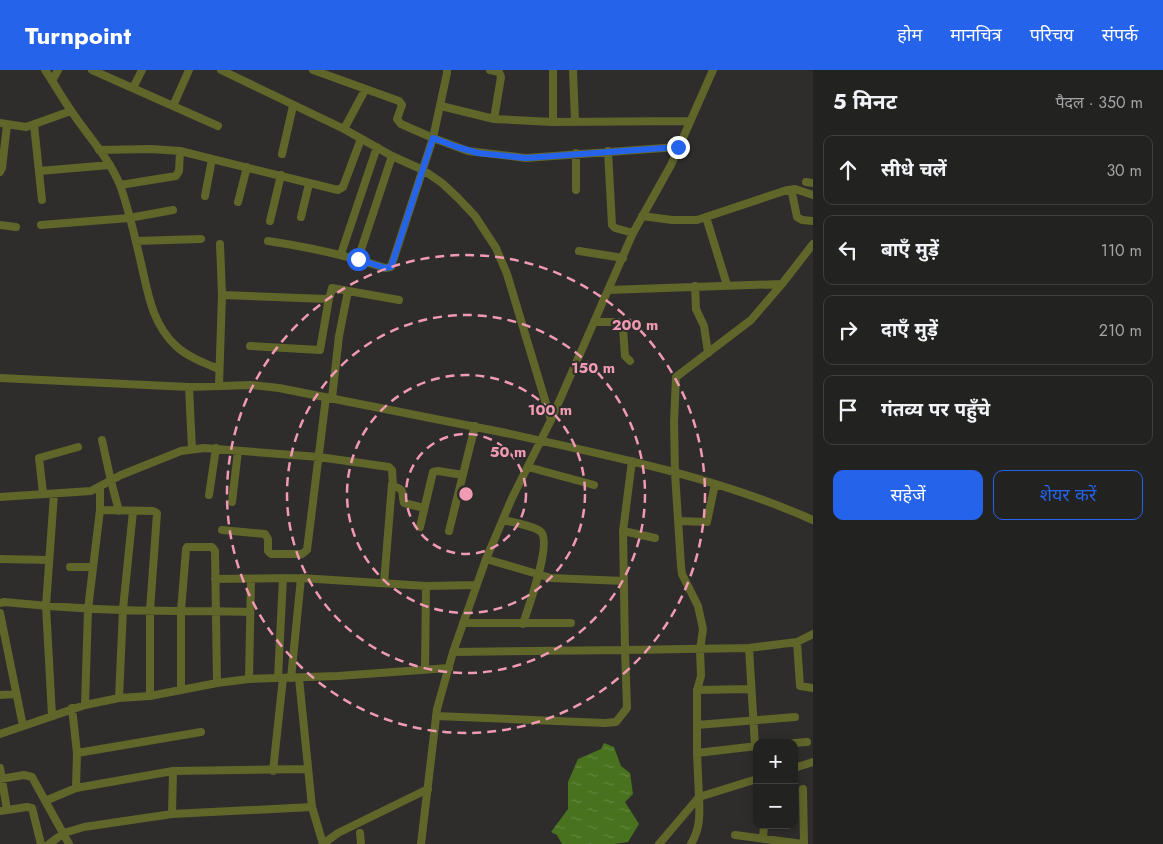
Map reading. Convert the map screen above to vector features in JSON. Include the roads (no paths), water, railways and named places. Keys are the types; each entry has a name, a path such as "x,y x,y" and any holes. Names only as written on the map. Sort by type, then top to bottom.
{"street":[{"path":"45,70 71,111 110,165 120,186 136,241 151,308 166,336 187,354 219,370"},
{"path":"52,81 58,70"},
{"path":"133,88 142,70"},
{"path":"173,106 190,70"},
{"path":"221,70 344,129 392,156 423,170 442,182 458,198 474,216 496,248 508,274 551,420"},
{"path":"313,70 399,101 402,104 398,122 433,138 478,153 541,158 576,153 678,147"},
{"path":"268,240 341,254 385,268 391,267 433,138 447,70"},
{"path":"490,70 499,72 501,78 494,119"},
{"path":"552,122 553,70"},
{"path":"573,70 575,121"},
{"path":"421,844 436,716 453,652 486,559 512,498 551,420 634,233 661,185 713,70"},
{"path":"98,71 218,126"},
{"path":"344,129 365,90"},
{"path":"282,154 293,106"},
{"path":"441,106 494,119 552,122 690,121"},
{"path":"0,172 2,168 4,124 26,127 71,111"},
{"path":"34,125 42,200"},
{"path":"99,150 151,149 180,151 338,190 342,188 361,139"},
{"path":"341,254 377,147"},
{"path":"120,186 176,176 179,171 180,151"},
{"path":"608,151 612,225 615,228 634,233"},
{"path":"576,153 576,190"},
{"path":"358,259 392,156"},
{"path":"206,196 212,158"},
{"path":"39,172 110,165"},
{"path":"238,202 247,167"},
{"path":"270,221 281,175"},
{"path":"301,217 309,184"},
{"path":"642,216 697,220 789,190 796,189 813,196"},
{"path":"789,190 792,193 797,217 802,220 813,221"},
{"path":"40,226 129,218 173,210"},
{"path":"706,217 727,285"},
{"path":"0,224 16,227"},
{"path":"136,241 201,239"},
{"path":"219,385 222,295 220,244"},
{"path":"691,844 697,834 700,821 697,690 700,676 700,650 703,629 702,617 698,606 682,574 675,473 674,422 676,377 680,372 751,320 813,244"},
{"path":"579,251 623,258"},
{"path":"608,290 782,284"},
{"path":"695,286 696,309 704,326 708,353"},
{"path":"250,346 320,350 331,288 399,300"},
{"path":"222,530 266,534 268,538 268,551 271,554 305,553 308,548 319,457 348,291"},
{"path":"222,295 329,298"},
{"path":"594,322 618,322 621,324 625,356 630,361"},
{"path":"0,378 189,387 252,385 278,388 475,426 632,461 714,484 771,503 813,520"},
{"path":"189,387 192,449"},
{"path":"449,531 475,426"},
{"path":"102,440 119,511"},
{"path":"43,493 39,458 78,447"},
{"path":"209,494 216,448"},
{"path":"0,497 82,492 100,488 111,481 166,457 192,449 216,448 319,457 389,467 392,470 392,484 384,583"},
{"path":"232,502 238,450"},
{"path":"436,716 616,722 627,708 623,531 632,461"},
{"path":"528,467 594,486"},
{"path":"420,527 433,472 463,475"},
{"path":"392,484 402,490 404,503 424,508"},
{"path":"679,522 707,522 714,484"},
{"path":"85,704 88,609 100,510 100,488"},
{"path":"52,716 46,606 54,494"},
{"path":"100,510 153,511 158,515 150,610 150,696"},
{"path":"119,698 123,609 133,511"},
{"path":"503,520 542,533 544,547 538,575 523,624"},
{"path":"623,531 655,538"},
{"path":"181,689 181,611 186,548 214,548 215,551 217,683"},
{"path":"0,559 48,560"},
{"path":"486,559 551,578 624,581"},
{"path":"70,567 93,567"},
{"path":"283,578 288,678 308,769 312,807 323,844 338,833 428,789"},
{"path":"273,770 288,678 301,578"},
{"path":"215,579 301,578 426,586 476,586"},
{"path":"249,679 251,579"},
{"path":"424,669 426,586"},
{"path":"0,603 88,609 249,612"},
{"path":"0,613 23,726"},
{"path":"463,623 571,623"},
{"path":"453,652 748,648 797,642 813,634"},
{"path":"797,642 800,686 813,688"},
{"path":"748,648 752,721 755,739"},
{"path":"0,734 85,704 119,698 150,696 217,683 249,679 449,668"},
{"path":"697,690 750,689"},
{"path":"0,695 16,694"},
{"path":"72,708 77,753 76,788"},
{"path":"697,725 795,717"},
{"path":"77,753 201,732"},
{"path":"798,743 807,742"},
{"path":"697,753 753,746"},
{"path":"798,767 813,762"},
{"path":"0,768 4,810 27,806 32,808 41,844"},
{"path":"46,801 76,788 173,771 308,769"},
{"path":"172,814 173,771"},
{"path":"1,779 28,775 35,780 69,844"},
{"path":"659,844 699,797 753,780"},
{"path":"735,835 803,844 803,789"},
{"path":"50,844 64,833 84,827 172,814 312,807"},
{"path":"763,839 764,829"},
{"path":"360,833 361,844"}],"water":[{"path":"604,743 614,747 621,766 630,773 633,794 625,802 639,824 628,842 614,844 562,844 557,835 551,832 568,809 568,782 578,759 601,749"}]}
